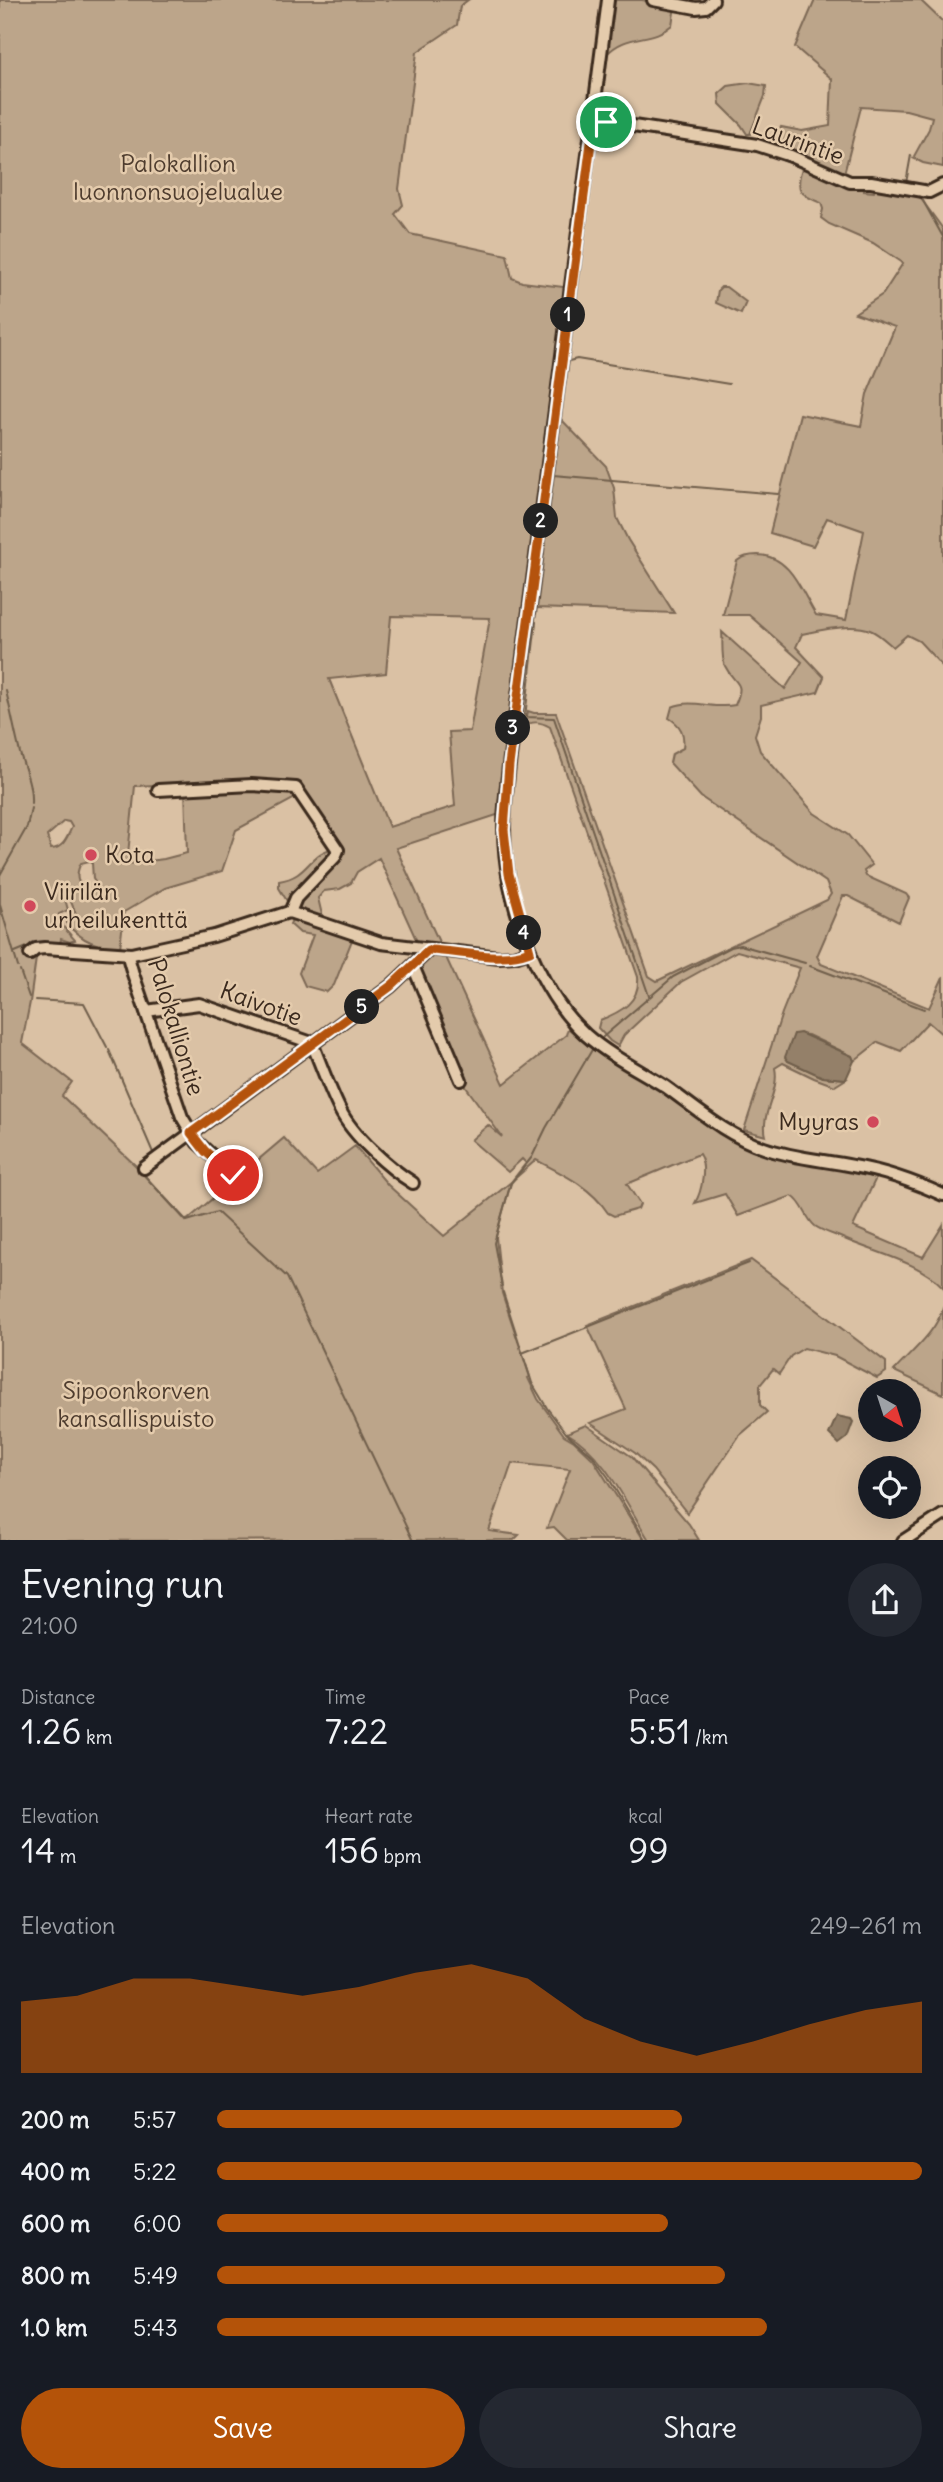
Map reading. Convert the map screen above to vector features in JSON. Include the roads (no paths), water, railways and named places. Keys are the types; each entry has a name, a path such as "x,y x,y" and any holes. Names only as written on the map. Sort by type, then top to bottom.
{"street":[{"path":"608,0 518,691 506,802 504,830 509,874 530,951 560,1004 585,1034 604,1050 647,1075 734,1136 769,1150 856,1166 919,1184 943,1195"},
{"path":"653,0 696,8 706,7 713,0"},
{"name":"Laurintie","path":"594,120 757,145 791,156 850,182 871,182 929,191 943,185"},
{"path":"158,790 252,785 296,788 338,850 335,857 296,898 290,912 376,942 499,957 530,951"},
{"name":"Palokalliontie","path":"30,954 36,949 49,948 132,954 214,936 290,912"},
{"path":"144,1168 391,986 429,950"},
{"name":"Palokalliontie","path":"132,954 130,960 182,1118 205,1151 233,1175"},
{"path":"413,966 461,1080"},
{"name":"Kaivotie","path":"146,1011 199,1004 312,1043 340,1111 350,1126 400,1175 413,1183"},
{"path":"905,1540 943,1515"}],"waterway":[{"path":"906,183 911,155"},
{"path":"921,197 943,237"},
{"path":"561,410 569,361 577,359 729,384"},
{"path":"536,614 560,416"},
{"path":"553,475 778,494"},
{"path":"536,622 525,717 554,718 649,996"},
{"path":"6,691 29,784 31,803"},
{"path":"0,875 27,827 31,808"},
{"path":"0,905 18,967"},
{"path":"15,952 32,945"},
{"path":"603,1037 673,977 731,947 740,945 805,963"},
{"path":"810,966 924,1009"},
{"path":"20,971 29,997"},
{"path":"35,1000 84,1003 107,1047"},
{"path":"502,1286 494,1243 511,1183 532,1157 593,1048"},
{"path":"109,1050 154,1155"},
{"path":"141,1172 187,1221 217,1212 287,1277 413,1540"},
{"path":"522,1353 749,1263"},
{"path":"503,1292 532,1383 566,1433 593,1456 645,1540"}],"place":[{"name":"Kota","path":"91,855"},
{"name":"Viirilän urheilukenttä","path":"30,906"},
{"name":"Myyras","path":"873,1122"}],"park label":[{"name":"Palokallion luonnonsuojelualue","path":"178,178"},
{"name":"Sipoonkorven kansallispuisto","path":"136,1405"}]}
